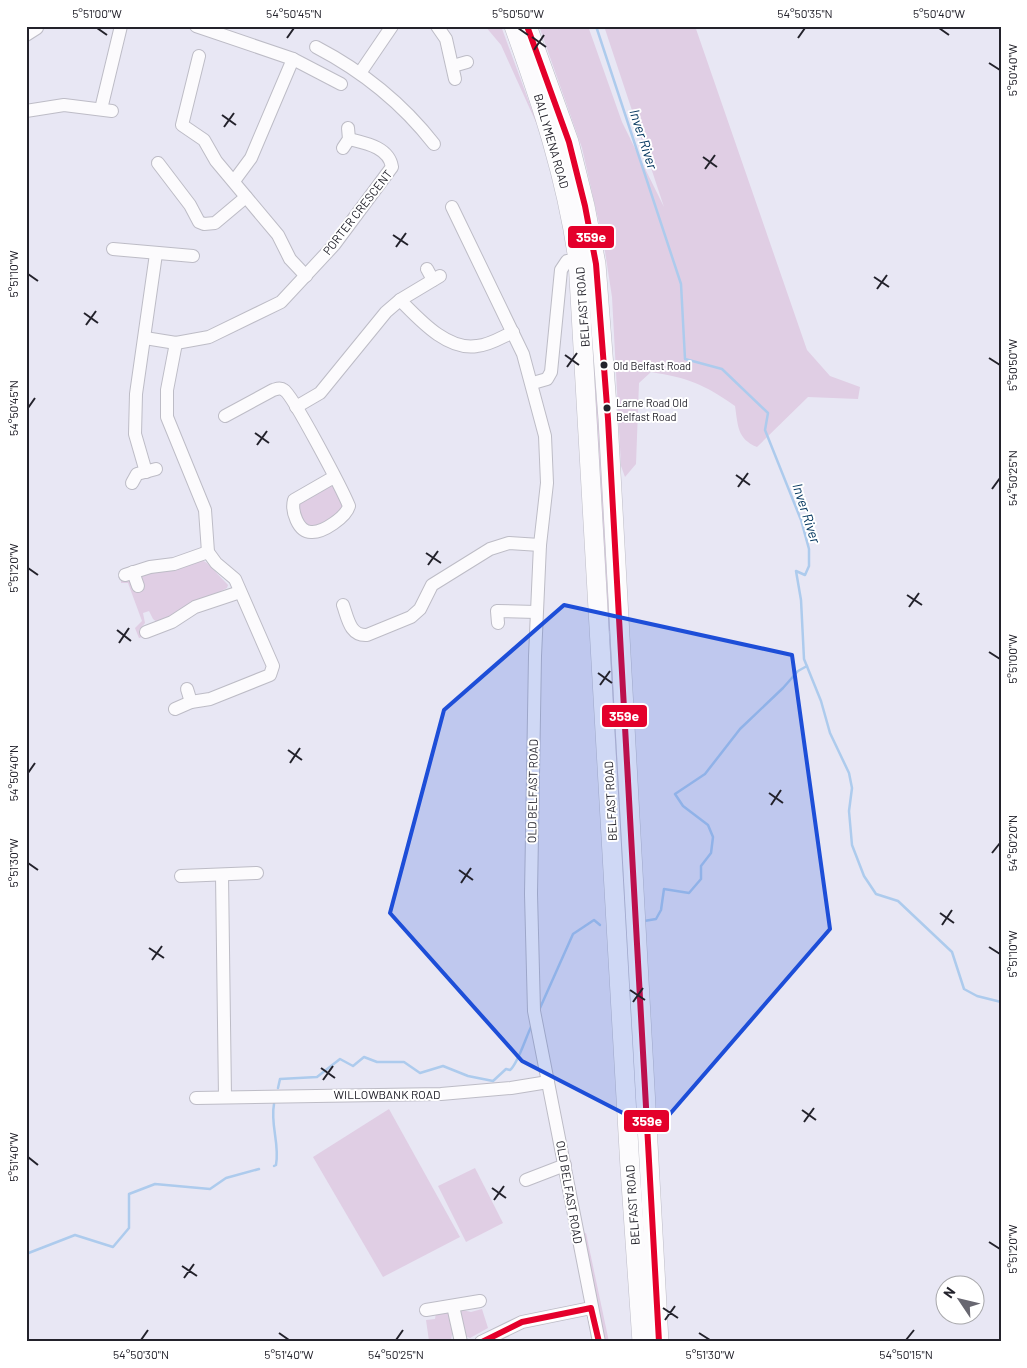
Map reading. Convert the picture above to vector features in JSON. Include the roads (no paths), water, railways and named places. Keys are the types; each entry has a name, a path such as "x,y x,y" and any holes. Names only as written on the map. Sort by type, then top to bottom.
{"highway":[{"name":"BALLYMENA ROAD","path":"514,26 545,112 562,171 578,260"},
{"name":"BALLYMENA ROAD","path":"527,26 569,142 586,206 593,248"},
{"name":"BELFAST ROAD","path":"593,248 602,333 608,419 659,1342"},
{"name":"BELFAST ROAD","path":"578,260 630,1168 642,1342"}],"street":[{"path":"26,111 64,105 106,110 121,26"},
{"path":"196,26 227,31 293,59 341,84"},
{"path":"360,73 392,26"},
{"path":"437,26 444,36 455,79"},
{"path":"316,46 360,73 392,98 432,137"},
{"path":"234,181 245,170 251,158 293,59"},
{"path":"453,66 467,62"},
{"path":"200,64 182,125 204,140 216,161 278,235 294,265 306,276"},
{"name":"PORTER CRESCENT","path":"145,338 176,343 209,337 253,318 281,302 334,245 392,167 388,155 375,146 347,138"},
{"path":"158,163 190,205 199,222 204,224 215,222 246,197"},
{"name":"OLD BELFAST ROAD","path":"452,206 513,332 533,384 545,436 547,483 540,545 536,612 531,894 534,1011 599,1342"},
{"path":"113,250 193,256"},
{"path":"132,483 137,474 151,470 135,434 136,394 156,254"},
{"path":"533,384 547,379 551,372 561,270 566,261 578,260"},
{"path":"296,407 320,393 386,312 433,275"},
{"path":"400,300 431,329 467,347 488,344 513,332"},
{"path":"175,709 191,702 210,699 270,675 273,666 235,579 216,563 208,552 205,510 167,417 167,390 176,343"},
{"path":"230,417 279,388 286,391 296,407 334,477 349,506 343,518 313,532 308,532 300,524 294,512 294,500 334,477"},
{"path":"343,605 353,632 360,636 368,636 411,617 420,609 432,585 490,549 509,543 540,545"},
{"path":"138,586 129,573 174,564 196,554 208,552"},
{"path":"150,627 172,622 195,607 240,592"},
{"path":"498,624 497,610 536,612"},
{"path":"187,689 191,702"},
{"path":"181,876 257,873"},
{"path":"222,875 225,1097"},
{"name":"WILLOWBANK ROAD","path":"196,1098 462,1093 548,1082"},
{"path":"526,1180 565,1166"},
{"path":"426,1310 480,1301"},
{"path":"453,1306 461,1342"},
{"path":"481,1342 522,1322 591,1308"}],"waterway":[{"name":"Inver River","path":"596,26 681,284 685,359 722,369 768,413 765,430 801,520 809,549 809,566 805,575 796,571 801,600 804,659 821,701 830,733 849,773 852,788 849,811 852,845 864,876 876,894 898,901 952,952 964,989 977,996 1001,1002"},
{"path":"644,921 656,919 661,910 664,889 689,893 701,879 701,866 711,853 713,837 708,825 683,806 675,794 705,774 740,729 798,671 807,666"},
{"path":"540,1008 573,934 594,920 600,925"},
{"path":"278,1088 280,1079 317,1077 340,1059 353,1066 364,1057 377,1062 404,1062 420,1073 443,1066 468,1076 493,1081 506,1069 510,1070 513,1067 532,1025"},
{"path":"274,1104 273,1119 277,1157 276,1165 274,1166"},
{"path":"26,1254 75,1235 113,1247 129,1228 129,1194 155,1184 210,1189 226,1178 259,1169"}],"place":[{"name":"Old Belfast Road","path":"604,365"},
{"name":"Larne Road Old Belfast Road","path":"607,408"}]}
